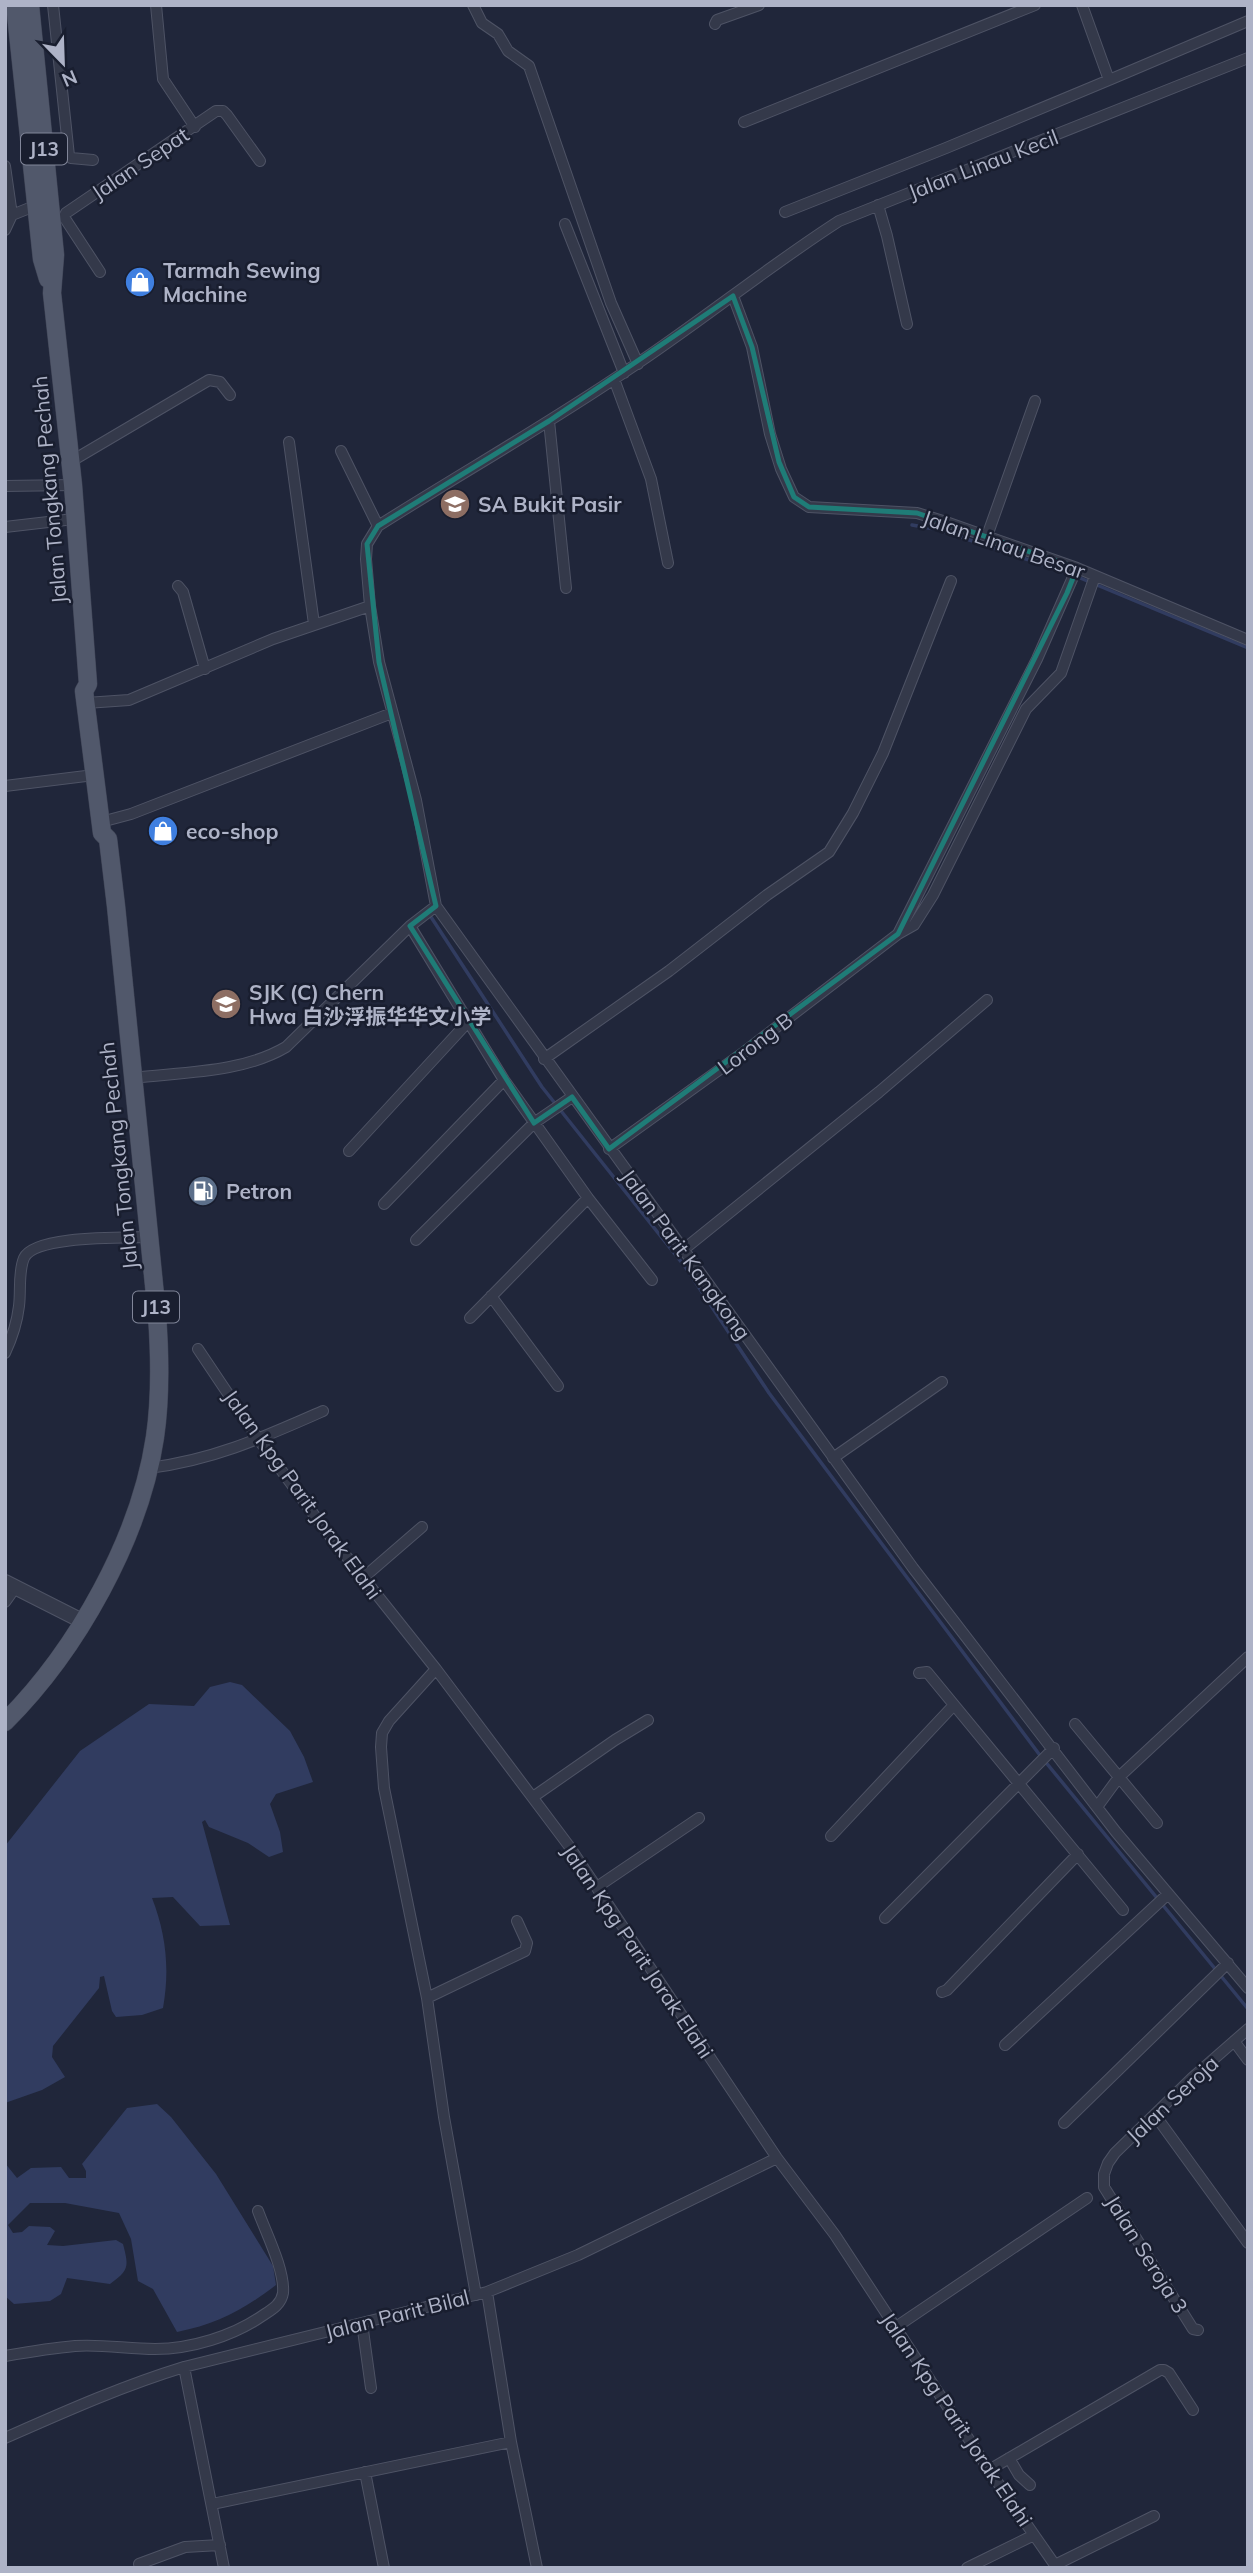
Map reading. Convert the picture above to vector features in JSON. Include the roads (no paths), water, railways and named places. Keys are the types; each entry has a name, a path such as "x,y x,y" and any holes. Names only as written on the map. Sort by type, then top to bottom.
{"main road":[{"name":"Jalan Tongkang Pechah","path":"15,5 50,211"},
{"name":"Jalan Tongkang Pechah","path":"30,5 55,255 52,293 70,462 88,684 94,689 91,703 94,775 106,821"},
{"name":"Jalan Tongkang Pechah","path":"5,1722 39,1685 84,1622 130,1526 149,1468 155,1437 160,1372 149,1237 108,839 102,833 106,821 91,703"}],"street":[{"path":"53,5 70,157 93,160"},
{"path":"156,5 163,79 195,127"},
{"path":"473,5 482,23 498,34 508,51 529,66 611,303 638,364"},
{"path":"715,24 718,20 759,5"},
{"path":"744,122 1035,5"},
{"path":"1082,5 1109,80"},
{"path":"785,212 946,148 1248,21"},
{"name":"Jalan Linau Kecil","path":"378,526 638,364 792,251 839,221 1248,58"},
{"name":"Jalan Sepat","path":"12,215 50,211 66,213 216,111 223,111 260,161"},
{"path":"43,133 65,121"},
{"path":"5,166 12,215 5,230"},
{"path":"878,205 907,324"},
{"path":"50,211 100,272"},
{"path":"565,224 619,376 651,479 668,563"},
{"name":"Jalan Linau Besar","path":"733,296 752,347 779,462 794,497 809,507 917,513 987,536 1075,571 1093,584 1248,640"},
{"path":"70,462 209,380 220,382 230,395"},
{"path":"987,536 1035,401"},
{"path":"550,421 566,588"},
{"path":"289,442 314,624"},
{"path":"133,1078 236,1065 271,1056 286,1047 410,926 436,906 416,800 379,662 370,606 367,544 378,526 341,451"},
{"path":"5,486 72,485"},
{"path":"5,527 75,519"},
{"path":"898,934 1037,659 1068,593 1075,571"},
{"path":"544,1059 669,971 767,895 829,852 853,813 883,752 951,581"},
{"name":"Lorong B","path":"610,1149 744,1052 898,934 914,925 933,895 1026,709 1061,673 1093,584"},
{"path":"178,586 183,592 205,669"},
{"path":"91,703 129,700 314,624 370,606"},
{"path":"106,821 392,713"},
{"path":"5,786 94,775"},
{"path":"922,890 933,895"},
{"name":"Jalan Parit Kangkong","path":"436,906 544,1059 567,1100 610,1149 938,1601 1051,1752 1097,1807 1162,1900 1222,1968 1248,1988"},
{"path":"410,926 504,1080 587,1198 652,1280"},
{"path":"683,1250 879,1092 987,1000"},
{"path":"349,1151 467,1023"},
{"path":"384,1203 504,1080"},
{"path":"415,1240 534,1123 567,1100"},
{"path":"470,1318 587,1198"},
{"path":"5,1353 13,1335 19,1309 24,1256 31,1250 42,1244 58,1242 149,1237"},
{"path":"491,1296 558,1387"},
{"name":"Jalan Kpg Parit Jorak Elahi","path":"198,1349 259,1440 363,1577 538,1794 602,1884 777,2158 901,2323 994,2467 1034,2535 1059,2564"},
{"path":"833,1458 942,1382"},
{"path":"149,1468 185,1463 224,1453 323,1411"},
{"path":"363,1577 422,1527"},
{"path":"5,1602 10,1585 84,1622"},
{"path":"1097,1807 1119,1777 1248,1657"},
{"path":"436,1669 389,1721 383,1733 381,1747 384,1788 427,1998 444,2118 537,2568"},
{"path":"919,1673 927,1672 1123,1910"},
{"path":"831,1836 953,1706"},
{"path":"538,1794 648,1720"},
{"path":"1076,1724 1157,1824"},
{"path":"886,1918 1051,1752"},
{"path":"602,1884 699,1818"},
{"path":"942,1992 947,1990 1078,1854"},
{"path":"1005,2045 1162,1900"},
{"path":"427,1998 525,1951 527,1942 517,1921"},
{"path":"1064,2123 1222,1968"},
{"name":"Jalan Seroja","path":"1104,2174 1115,2153 1248,2029"},
{"path":"1234,2041 1248,2060"},
{"path":"1155,2115 1248,2243"},
{"name":"Jalan Parit Bilal","path":"5,2438 121,2389 184,2367 481,2294 578,2255 777,2158"},
{"name":"Jalan Seroja 3","path":"1104,2174 1104,2187 1193,2329 1198,2330"},
{"path":"901,2323 1087,2198"},
{"path":"5,2356 73,2346 106,2345 156,2349 179,2347 209,2340 254,2322 276,2307 283,2295 281,2277 258,2211"},
{"path":"362,2323 371,2388"},
{"path":"184,2367 212,2504 215,2545 224,2568"},
{"path":"994,2467 1160,2370 1169,2373 1193,2410"},
{"path":"212,2504 511,2442"},
{"path":"1009,2458 1019,2475 1030,2485"},
{"path":"365,2472 384,2568"},
{"path":"1059,2564 1154,2516"},
{"path":"967,2568 1034,2535"},
{"path":"139,2564 185,2547 215,2545"}],"water":[{"path":"230,1682 242,1685 290,1731 313,1782 276,1794 270,1804 280,1832 283,1852 269,1857 248,1843 209,1827 205,1820 202,1822 230,1925 200,1926 173,1897 152,1898 161,1925 165,1952 163,2008 142,2015 116,2017 112,2011 104,1976 100,1977 99,1988 53,2046 52,2057 65,2077 42,2090 5,2103 5,1846 80,1751 149,1704 194,1706 210,1687"},
{"path":"157,2104 171,2117 216,2174 273,2266 276,2285 230,2315 177,2332 153,2289 138,2281 131,2239 119,2213 65,2203 30,2203 8,2225 13,2233 22,2232 29,2226 50,2227 55,2231 47,2245 63,2246 116,2240 123,2244 126,2267 110,2284 67,2278 61,2294 50,2301 14,2304 5,2296 5,2163 17,2178 31,2168 61,2167 69,2178 86,2178 82,2164 127,2108"}],"waterway":[{"path":"912,525 940,530 1073,575 1248,648"},
{"path":"431,917 542,1087 686,1268 769,1393 1039,1754 1248,2009"}],"place":[{"name":"Tarmah Sewing Machine","path":"140,282"},
{"name":"SA Bukit Pasir","path":"455,504"},
{"name":"eco-shop","path":"163,831"},
{"name":"SJK (C) Chern Hwa 白沙浮振华华文小学","path":"226,1004"},
{"name":"Petron","path":"203,1191"}]}
